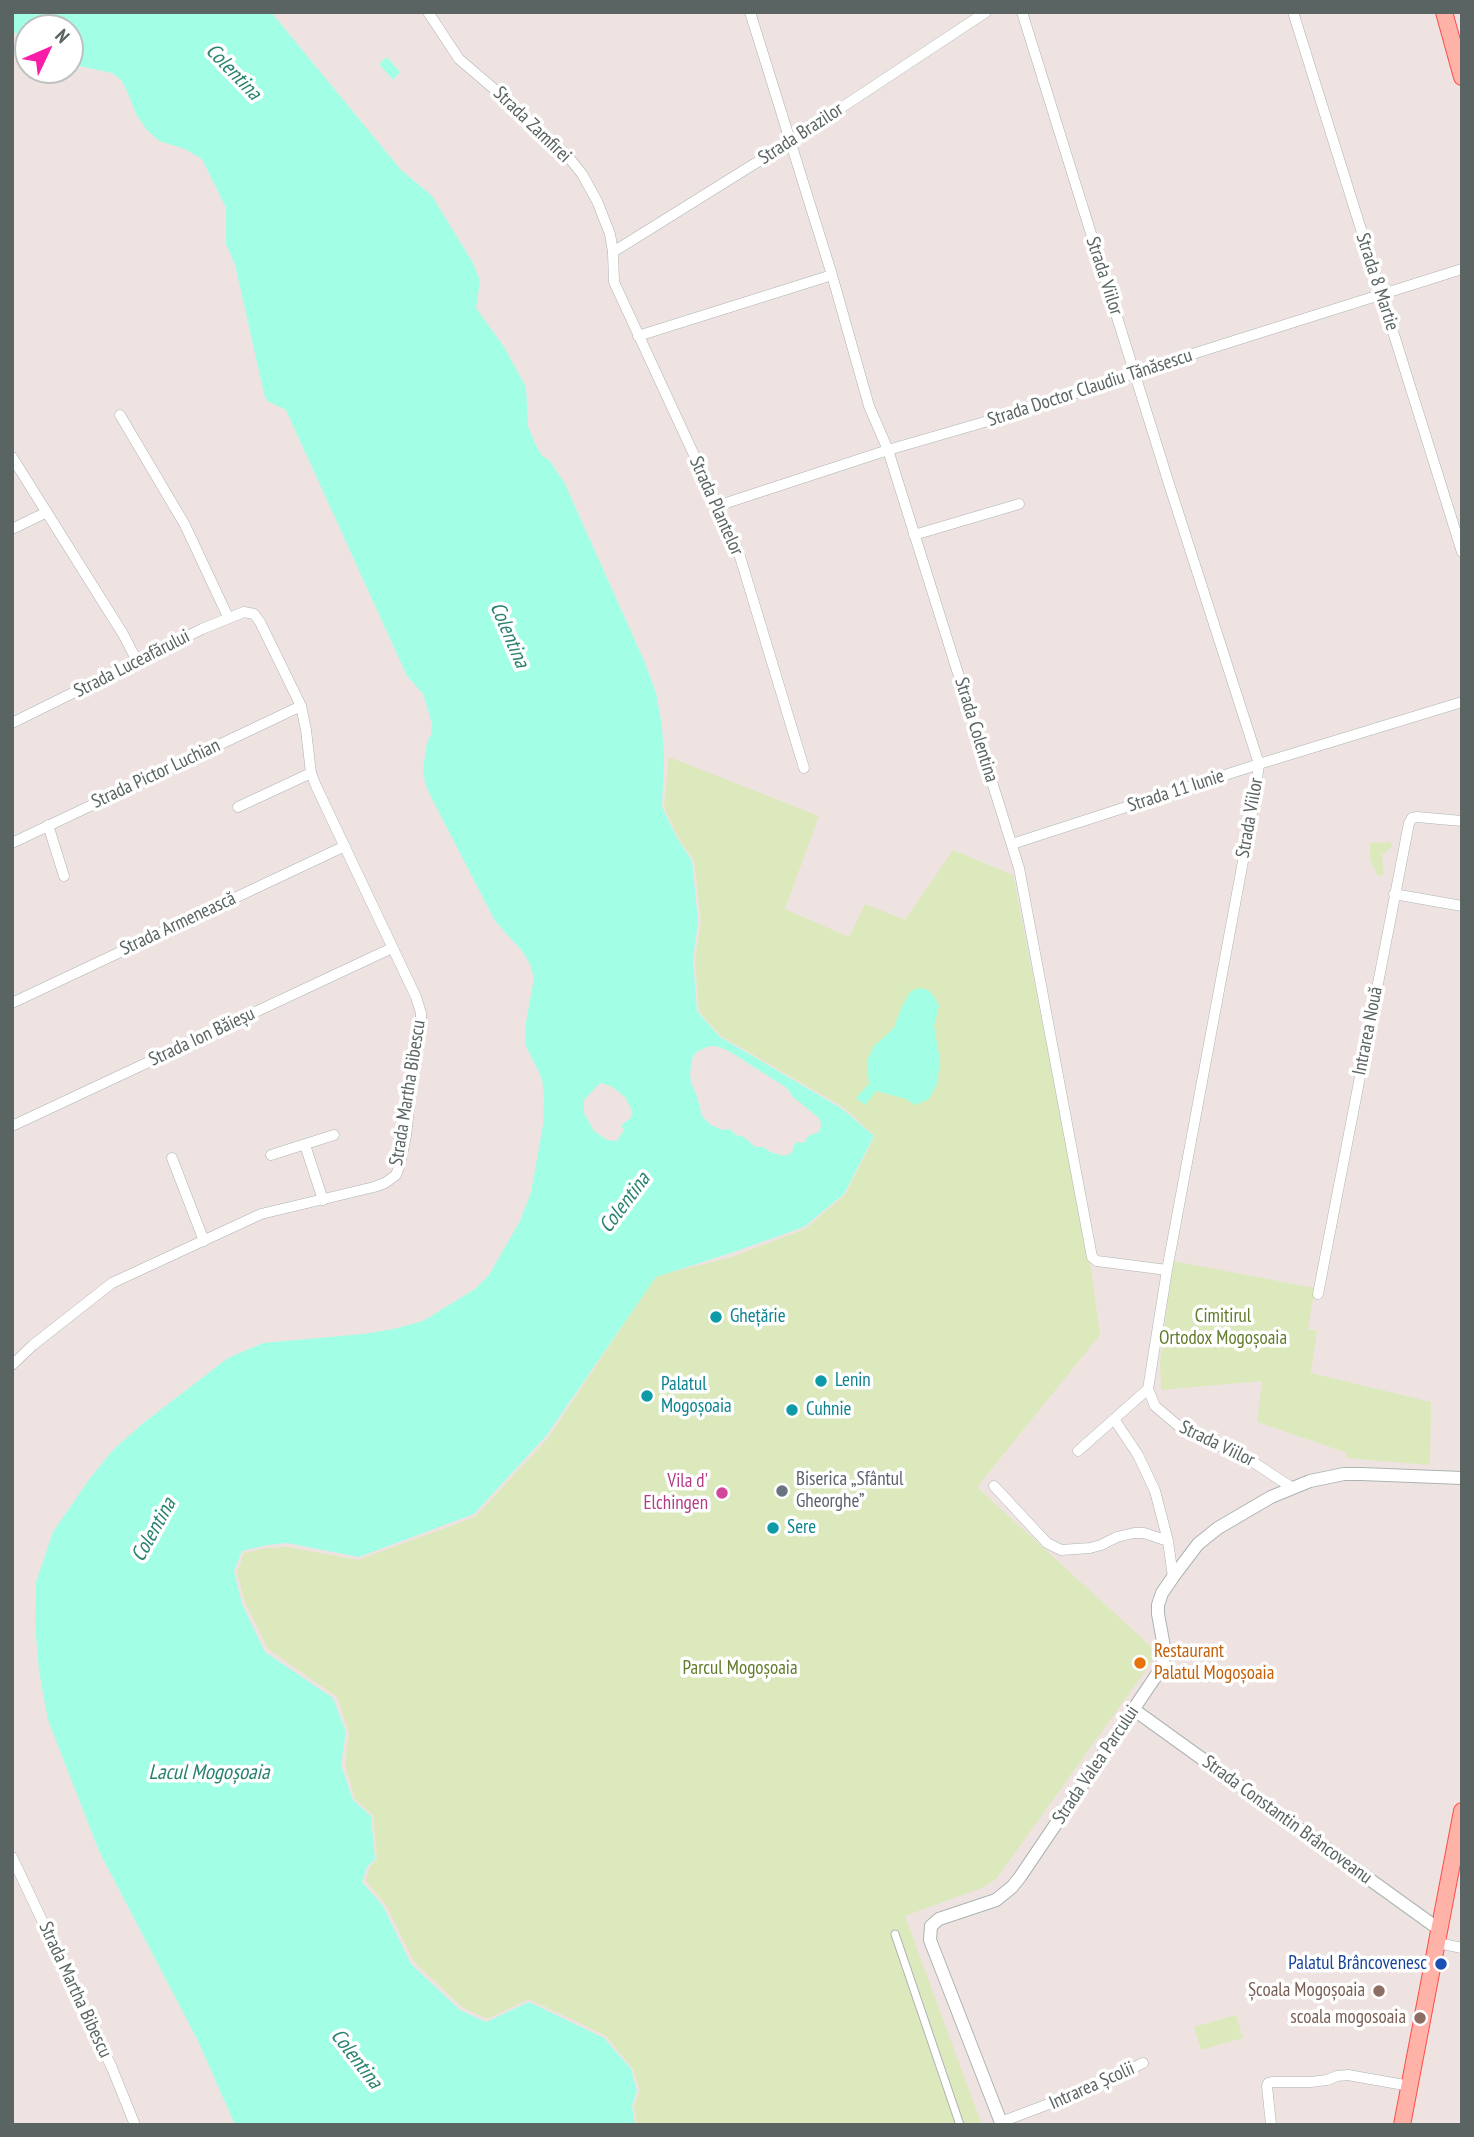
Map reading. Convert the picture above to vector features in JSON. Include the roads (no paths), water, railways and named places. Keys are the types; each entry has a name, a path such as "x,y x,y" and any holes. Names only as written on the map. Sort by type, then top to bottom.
{"main road":[{"path":"1444,12 1462,78"},
{"path":"1402,2125 1462,1811"}],"street":[{"name":"Strada Zamfirei","path":"428,12 459,59 556,146 582,174 608,226 613,252"},
{"name":"Strada Colentina","path":"750,12 870,406 888,450 1019,868 1091,1257 1097,1261 1167,1270"},
{"name":"Strada Brazilor","path":"613,252 791,141 986,12"},
{"name":"Strada Viilor","path":"1022,12 1259,764 1167,1270 1148,1389 1156,1406 1182,1429 1247,1458 1292,1487"},
{"name":"Strada 8 Martie","path":"1293,12 1462,552"},
{"name":"Strada Plantelor","path":"613,252 614,282 738,550 804,768"},
{"name":"Strada Doctor Claudiu Tănăsescu","path":"717,506 1462,270"},
{"path":"638,336 832,275"},
{"path":"120,415 185,525 228,617"},
{"path":"12,457 123,634 137,661"},
{"path":"914,535 1019,504"},
{"path":"12,528 47,512"},
{"name":"Strada Luceafărului","path":"12,723 228,617 244,612 254,614"},
{"name":"Strada Martha Bibescu","path":"12,1365 33,1345 112,1283 261,1214 385,1183 396,1175 400,1164 421,1013 416,997 311,773 301,706 254,614"},
{"name":"Strada 11 Iunie","path":"1012,844 1462,702"},
{"name":"Strada Pictor Luchian","path":"12,843 301,706"},
{"path":"238,807 311,773"},
{"name":"Intrarea Nouă","path":"1318,1294 1409,823 1412,818 1462,821"},
{"path":"48,825 64,876"},
{"name":"Strada Armenească","path":"12,1003 345,846"},
{"path":"1394,894 1462,906"},
{"name":"Strada Ion Băieșu","path":"12,1126 391,948"},
{"path":"271,1156 334,1135"},
{"path":"305,1145 323,1200"},
{"path":"172,1158 204,1241"},
{"path":"1078,1451 1148,1389"},
{"path":"1114,1419 1148,1473 1155,1491 1168,1541 1173,1577"},
{"name":"Strada Valea Parcului","path":"1002,2124 930,1940 931,1926 939,1919 996,1900 1012,1887 1165,1660 1158,1609 1162,1593 1173,1577 1198,1544 1211,1533 1252,1507 1292,1487 1344,1474 1462,1478"},
{"path":"994,1486 1046,1543 1061,1550 1090,1548 1134,1533 1144,1533 1168,1541"},
{"name":"Strada Constantin Brâncoveanu","path":"1133,1709 1439,1936 1462,1948"},
{"name":"Strada Martha Bibescu","path":"12,1857 135,2125"},
{"path":"895,1934 960,2125"},
{"name":"Intrarea Școlii","path":"1002,2124 1091,2088 1143,2063"},
{"path":"1271,2125 1268,2083 1311,2082 1348,2075 1410,2086"}],"water":[{"name":"Lacul Mogoșoaia","path":"12,12 271,12 401,170 432,196 473,263 480,281 476,308 504,347 526,387 528,426 534,441 542,456 549,460 564,482 656,693 664,757 662,807 692,861 698,921 693,960 697,1011 720,1037 841,1108 874,1136 844,1194 804,1227 656,1277 546,1436 474,1514 359,1557 287,1543 267,1545 242,1551 234,1571 242,1604 265,1652 333,1698 346,1732 341,1765 353,1800 371,1816 375,1859 367,1867 362,1882 383,1906 411,1964 460,2010 486,2022 529,2002 604,2038 631,2069 637,2091 632,2106 635,2125 235,2125 199,2043 99,1851 48,1720 39,1671 35,1623 36,1582 53,1532 88,1481 112,1451 142,1424 228,1358 263,1343 363,1334 423,1321 475,1289 489,1275 520,1221 531,1192 543,1125 544,1097 542,1079 525,1044 534,978 530,964 495,921 430,795 423,769 432,724 423,694 407,676 286,410 267,401 264,394 235,265 226,244 226,208 202,159 185,149 159,141 146,129 121,80 112,73 84,67 84,14 14,14 14,32","holes":["715,1046 727,1050 787,1088 793,1097 820,1119 819,1132 808,1136 804,1143 797,1142 792,1153 784,1156 763,1147 755,1147 730,1129 722,1130 711,1125 702,1116 691,1083 693,1056 707,1047","600,1083 611,1086 625,1097 632,1113 630,1119 621,1125 624,1130 617,1141 607,1140 594,1131 584,1113 584,1100"]},
{"path":"387,57 400,72 393,80 379,64"},
{"path":"920,988 928,990 939,1006 934,1026 940,1060 937,1084 929,1099 915,1105 906,1099 876,1091 865,1105 856,1098 869,1084 867,1061 874,1046 894,1028 911,991"}],"place":[{"name":"Ghețărie","path":"716,1317"},
{"name":"Lenin","path":"821,1381"},
{"name":"Palatul Mogoșoaia","path":"647,1396"},
{"name":"Cuhnie","path":"792,1410"},
{"name":"Biserica „Sfântul Gheorghe”","path":"782,1491"},
{"name":"Vila d' Elchingen","path":"722,1493"},
{"name":"Sere","path":"773,1528"},
{"name":"Restaurant Palatul Mogoșoaia","path":"1140,1663"},
{"name":"Palatul Brâncovenesc","path":"1441,1964"},
{"name":"Școala Mogoșoaia","path":"1379,1991"},
{"name":"scoala mogosoaia","path":"1420,2018"}],"water label":[{"name":"Colentina","path":"233,72"},
{"name":"Colentina","path":"509,635"},
{"name":"Colentina","path":"625,1203"},
{"name":"Colentina","path":"154,1530"},
{"name":"Colentina","path":"356,2059"}],"park label":[{"name":"Cimitirul Ortodox Mogoșoaia","path":"1223,1328"},
{"name":"Parcul Mogoșoaia","path":"740,1669"}]}
